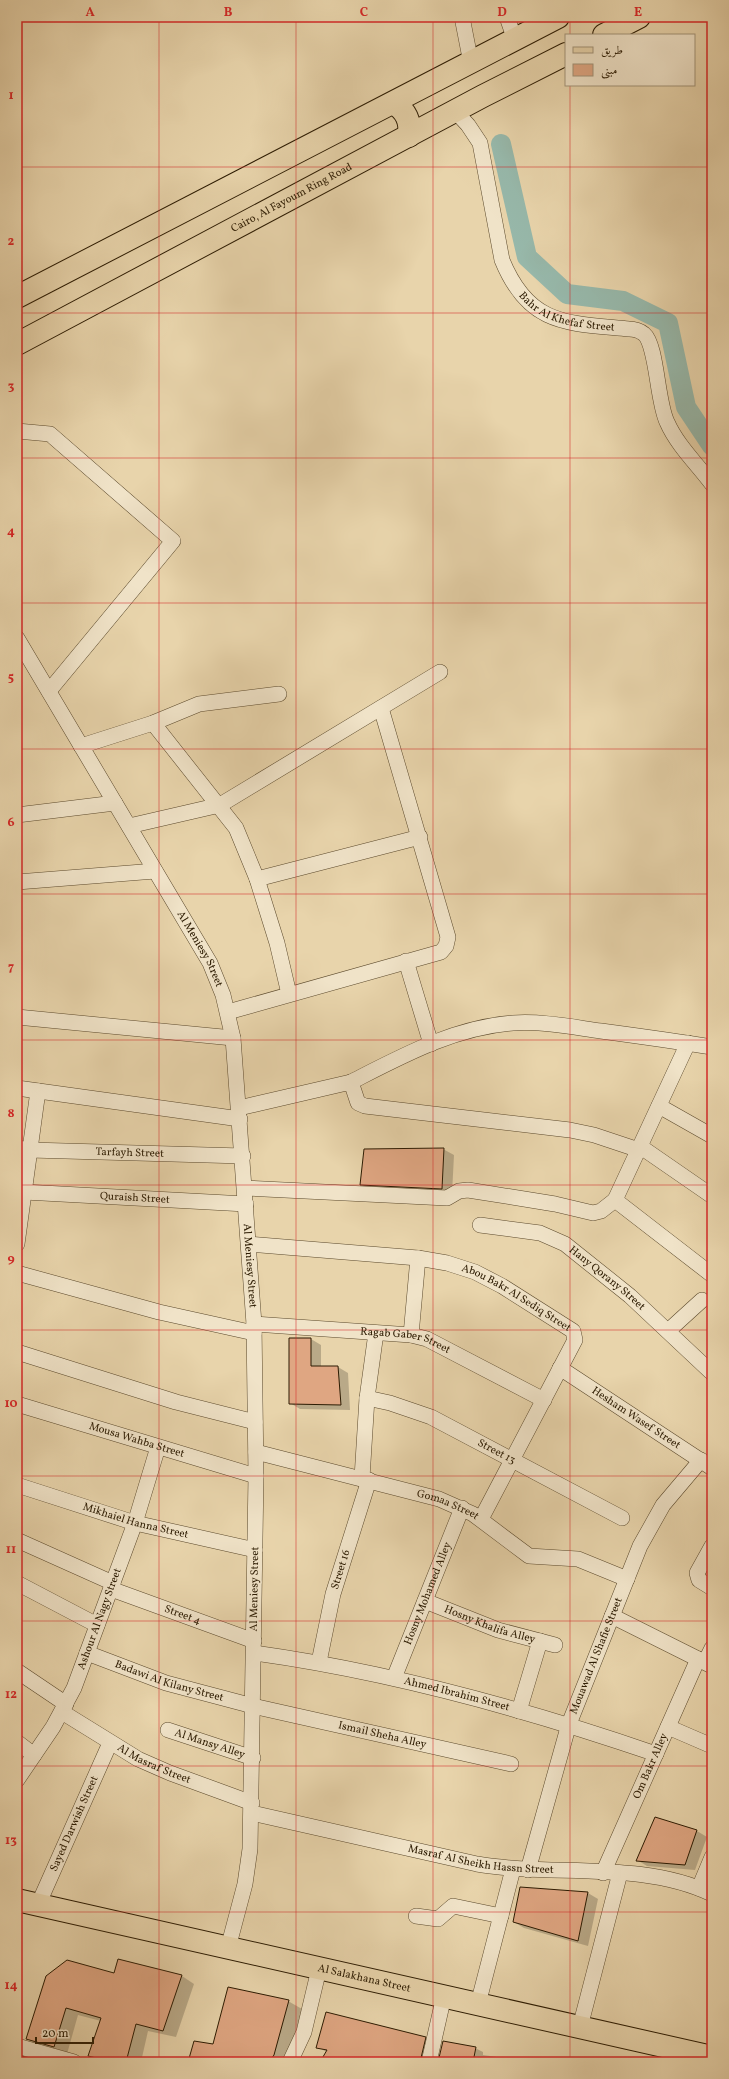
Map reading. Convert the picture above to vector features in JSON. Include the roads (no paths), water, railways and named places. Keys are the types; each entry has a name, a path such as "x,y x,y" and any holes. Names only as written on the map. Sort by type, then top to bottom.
{"main road":[{"path":"17,297 558,17"},
{"path":"606,34 639,17"},
{"name":"Cairo, Al Fayoum Ring Road","path":"17,344 455,111 565,55"},
{"path":"471,63 472,81 484,96"},
{"path":"394,103 404,111 407,117 410,136"},
{"name":"Al Salakhana Street","path":"17,1900 580,2027 700,2057"}],"street":[{"path":"462,17 471,63"},
{"path":"507,17 514,40"},
{"name":"Bahr Al Khefaf Street","path":"455,111 468,125 480,143 502,260 509,278 520,294 534,307 551,317 569,323 637,330 644,334 651,348 660,401 666,422 712,484"},
{"path":"17,431 50,434 173,541 49,691"},
{"name":"Al Meniesy Street","path":"17,638 210,963 228,1012 233,1038 240,1114 254,1329 256,1476 253,1758 250,1849 245,1884 228,1948"},
{"path":"129,826 220,805 440,672"},
{"path":"81,746 153,723 199,704 279,694"},
{"path":"228,1012 440,952 446,946 448,937 382,708"},
{"path":"153,723 220,805 236,828 257,879 277,943 290,994"},
{"path":"17,815 115,803"},
{"path":"257,879 420,837"},
{"path":"17,882 155,871"},
{"path":"406,961 431,1044"},
{"path":"17,1016 233,1038"},
{"path":"17,1088 240,1114 351,1082 410,1052 431,1044 478,1029 513,1023 549,1024 712,1046"},
{"path":"245,1188 447,1198 459,1191 468,1190 555,1204 593,1213 601,1211 616,1200 688,1043"},
{"path":"351,1082 358,1103 365,1106 570,1130 594,1135 640,1149 712,1196"},
{"path":"17,1244 24,1192 24,1149 38,1091"},
{"path":"659,1106 712,1136"},
{"name":"Tarfayh Street","path":"24,1149 243,1156"},
{"name":"Quraish Street","path":"24,1192 246,1204"},
{"path":"616,1200 712,1275"},
{"name":"Hany Qorany Street","path":"480,1224 526,1230 553,1237 565,1244 630,1296 712,1373"},
{"name":"Abou Bakr Al Sediq Street","path":"249,1244 418,1258 447,1263 475,1272 571,1329 575,1334 575,1340 481,1519"},
{"path":"411,1335 418,1258"},
{"name":"Ragab Gaber Street","path":"17,1273 159,1312 254,1329 411,1335 427,1339 445,1347 544,1400"},
{"path":"668,1331 702,1300"},
{"name":"Street 16","path":"318,1662 333,1594 366,1479 367,1398 376,1333"},
{"path":"17,1352 176,1402 255,1422"},
{"name":"Hesham Wasef Street","path":"560,1368 706,1464"},
{"name":"Street 13","path":"367,1398 397,1405 431,1417 622,1518"},
{"name":"Mousa Wahba Street","path":"17,1404 256,1476"},
{"name":"Ashour Al Nagy Street","path":"17,1780 64,1708 98,1625 134,1523 158,1447"},
{"name":"Gomaa Street","path":"256,1452 366,1479 439,1499 462,1508 481,1519 529,1556 578,1558 627,1579"},
{"name":"Mouawad Al Shafie Street","path":"528,1870 569,1724 627,1579 652,1522 675,1490 706,1464"},
{"name":"Mikhaiel Hanna Street","path":"17,1485 134,1523 255,1550"},
{"name":"Hosny Mohamed Alley","path":"394,1678 462,1508"},
{"name":"Street 4","path":"17,1540 112,1586 254,1647"},
{"path":"712,1546 698,1569 699,1580 712,1588"},
{"path":"17,1583 98,1625"},
{"name":"Hosny Khalifa Alley","path":"425,1601 498,1630 555,1645"},
{"path":"612,1616 705,1662"},
{"path":"519,1711 540,1641"},
{"name":"Ahmed Ibrahim Street","path":"254,1647 394,1678 569,1724 656,1754"},
{"name":"Om Bakr Alley","path":"603,1873 668,1727 712,1648"},
{"name":"Badawi Al Kilany Street","path":"87,1653 166,1683 253,1706"},
{"name":"Al Masraf Street","path":"17,1671 110,1743 138,1759 252,1808"},
{"name":"Ismail Sheha Alley","path":"253,1706 511,1764"},
{"path":"668,1727 712,1746"},
{"name":"Al Mansy Alley","path":"168,1730 253,1758"},
{"path":"17,1742 34,1755"},
{"name":"Sayed Darwish Street","path":"38,1905 110,1743"},
{"name":"Masraf Al Sheikh Hassn Street","path":"252,1808 477,1864 513,1869 620,1873 663,1878 705,1891"},
{"path":"705,1891 712,1857"},
{"path":"478,2004 513,1869"},
{"path":"580,2027 620,1873"},
{"path":"416,1916 438,1919 453,1906 501,1916"},
{"path":"290,2062 304,2032 319,1969"},
{"path":"429,2062 444,1996"},
{"path":"17,2046 74,2062"}],"waterway":[{"path":"501,144 527,257 567,294 623,301 668,323 686,407 712,446"}]}
